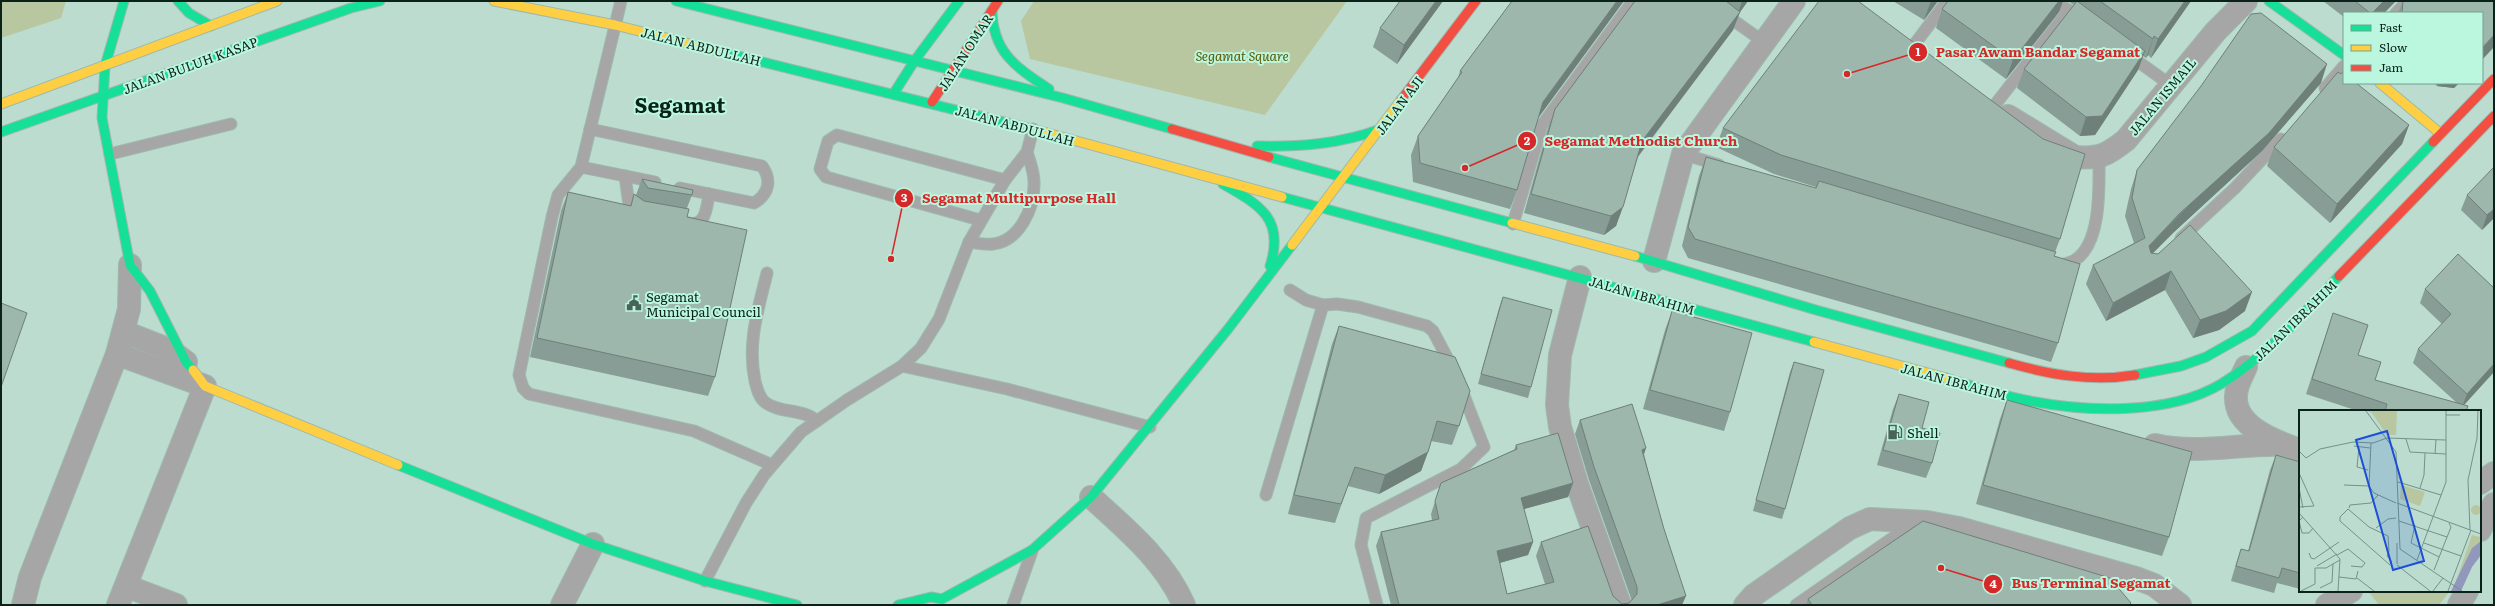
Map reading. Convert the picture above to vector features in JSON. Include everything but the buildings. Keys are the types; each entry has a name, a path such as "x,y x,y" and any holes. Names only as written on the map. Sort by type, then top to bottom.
{"main road":[{"path":"124,1 105,66 102,97 102,118 130,265 150,291 186,362 205,386 593,544 705,581 797,605"},
{"path":"178,1 189,13 211,26"},
{"path":"1,104 276,1"},
{"name":"JALAN BULUH KASAP","path":"1,132 351,8 380,1"},
{"path":"494,1 615,25"},
{"path":"676,1 1063,98 1343,178"},
{"path":"894,93 915,60 959,1"},
{"name":"JALAN OMAR","path":"932,102 998,1"},
{"name":"JALAN AJI","path":"1263,282 1381,129 1476,1"},
{"path":"2269,1 2343,54"},
{"path":"992,10 992,34 1004,54 1034,79 1063,98"},
{"name":"JALAN ABDULLAH","path":"615,25 932,102 1320,208"},
{"name":"JALAN IBRAHIM","path":"1343,178 1654,261 1816,310 2052,375 2082,379 2118,379 2150,375 2208,357 2229,347 2252,331 2494,80"},
{"path":"2381,84 2441,134"},
{"name":"JALAN IBRAHIM","path":"1320,208 1580,277 1774,333 2025,400 2064,406 2151,405 2185,398 2218,385 2246,367 2275,343 2494,116"},
{"path":"1220,143 1278,147 1334,144 1356,139 1381,129"},
{"path":"898,605 931,597 945,602 1032,550 1091,497 1150,427 1263,282 1272,262 1277,241 1272,221 1259,207 1213,179"}],"street":[{"path":"1654,261 1683,154 1794,1"},
{"name":"JALAN ISMAIL","path":"1975,93 2062,150 2076,157 2099,157 2108,154 2126,140 2216,31 2246,1"},
{"path":"1893,36 1930,62"},
{"path":"23,605 30,577 117,354 124,332 129,309 130,265"},
{"path":"1580,277 1560,356 1557,405 1560,426 1577,484 1620,605"},
{"path":"124,332 170,350 186,362"},
{"path":"117,354 205,386 122,595 176,605"},
{"path":"2246,367 2235,397 2238,408 2245,420 2254,428 2293,447"},
{"path":"2025,400 2037,410 2092,428"},
{"path":"2137,441 2185,450 2223,448 2255,443 2293,447"},
{"path":"2481,482 2494,473"},
{"path":"1091,497 1149,551 1179,594 1184,605"},
{"path":"2481,528 2494,504"},
{"path":"1745,605 1754,595 1850,528 1870,519 1917,521 1959,528 2136,578 2154,585 2180,605"},
{"path":"562,605 593,544"},
{"path":"2327,605 2349,592"},
{"path":"2352,592 2359,605"},
{"path":"2459,605 2466,592"}],"lane":[{"path":"620,1 582,167 558,195 552,217 519,375 522,388 529,394 694,431 772,465"},
{"path":"1513,224 1542,125 1632,1"},
{"path":"1706,1 1764,42"},
{"path":"1911,49 1947,1"},
{"path":"2056,1 2093,28"},
{"path":"2397,12 2408,1"},
{"path":"1994,106 2069,10"},
{"path":"2117,46 2172,86"},
{"path":"2318,96 2343,67"},
{"path":"110,154 231,124"},
{"path":"582,167 754,203 763,198 768,187 768,175 762,166 590,129"},
{"path":"705,581 746,503 772,465 801,432 846,400 902,366 921,348 939,320 969,242 980,220 1005,180 1026,152 1033,129"},
{"path":"2170,248 2246,177 2288,132"},
{"path":"980,220 826,176 820,169 828,141 837,135 1005,180"},
{"path":"969,242 993,245 1008,240 1020,228 1029,210 1034,185 1026,152"},
{"path":"1683,154 1728,168"},
{"path":"2045,264 2057,266 2075,260 2086,249 2093,233 2098,204 2099,157"},
{"path":"625,176 629,205 638,213 654,216"},
{"path":"677,221 692,224 702,220 709,194"},
{"path":"767,273 752,333 751,349 757,391 764,402 778,409 811,415 817,421"},
{"path":"1290,290 1306,300 1323,305 1337,304 1358,307 1414,322 1433,331 1449,361 1484,447 1461,469 1366,518 1361,545 1377,605"},
{"path":"1266,495 1323,305"},
{"path":"902,366 1007,389 1150,427"},
{"path":"1796,605 1917,521"},
{"path":"1013,605 1032,550"}],"green space":[{"path":"1,1 66,1 61,18 1,38"},
{"name":"Segamat Square","path":"1034,1 1347,1 1265,115 1030,59 1021,21"},
{"path":"2369,592 2449,592 2439,605 2379,605"}],"traffic: fast":[{"path":"124,1 105,66 102,118 130,265 150,291 186,362 193,370"},
{"path":"178,1 189,13 211,26"},
{"path":"1,132 351,8 380,1"},
{"path":"676,1 1063,98 1172,129"},
{"path":"894,93 915,60 959,1"},
{"path":"2269,1 2343,54"},
{"path":"992,10 993,25 997,37 1008,57 1017,66 1049,89"},
{"path":"718,51 1036,130"},
{"path":"1257,146 1320,144 1350,138 1381,129"},
{"path":"2135,375 2181,366 2206,357 2252,331 2433,142"},
{"path":"1269,157 1512,223"},
{"path":"1223,184 1248,199 1266,215 1274,236 1274,250 1270,266"},
{"path":"1282,197 1814,342"},
{"path":"898,605 931,597 942,599 1032,550 1091,497 1228,329 1292,245"},
{"path":"1635,256 1816,310 2009,363"},
{"path":"1946,378 2015,398 2073,407 2099,409 2125,408 2176,402 2221,384 2254,361 2298,320 2339,276"},
{"path":"398,465 593,544 705,581 797,605"}],"traffic: slow":[{"path":"1,104 277,1"},
{"path":"494,1 615,25 718,51"},
{"path":"2381,84 2441,134"},
{"path":"1292,245 1401,100"},
{"path":"1036,130 1282,197"},
{"path":"1512,223 1635,256"},
{"path":"1814,342 1946,378"},
{"path":"193,370 205,386 398,465"}],"traffic: jam":[{"path":"932,102 998,1"},
{"path":"1401,100 1476,1"},
{"path":"2433,142 2494,79"},
{"path":"2339,276 2494,116"},
{"path":"1172,129 1269,157"},
{"path":"2009,363 2040,371 2072,376 2103,378 2135,375"}],"place":[{"name":"Pasar Awam Bandar Segamat","path":"1847,74"},
{"name":"Segamat Methodist Church","path":"1465,168"},
{"name":"Segamat Multipurpose Hall","path":"891,259"},
{"name":"Segamat Municipal Council","path":"634,303"},
{"name":"Shell","path":"1895,432"},
{"name":"Bus Terminal Segamat","path":"1941,568"}],"district":[{"name":"Segamat","path":"680,103"}]}
